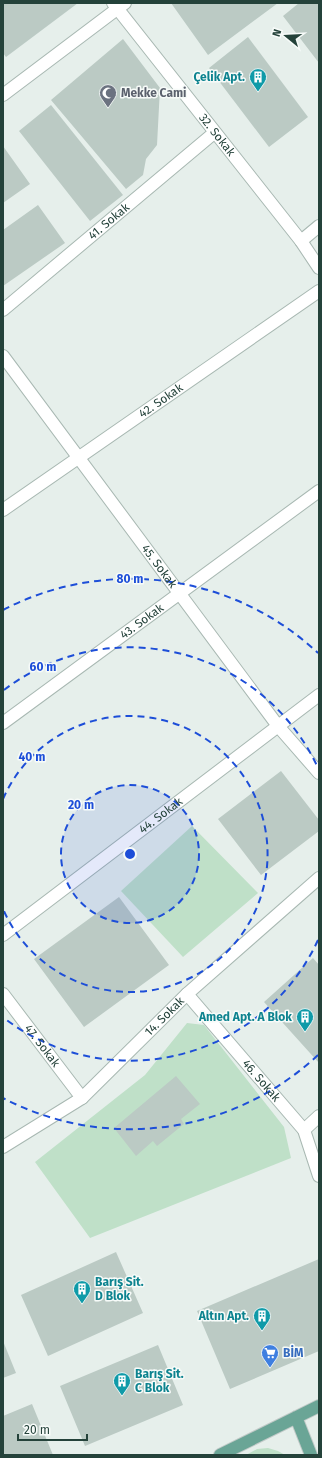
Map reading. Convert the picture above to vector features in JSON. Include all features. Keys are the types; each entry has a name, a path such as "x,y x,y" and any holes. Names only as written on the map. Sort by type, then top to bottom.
{"main road":[{"path":"220,1455 319,1406"},
{"path":"296,1417 311,1455"}],"street":[{"path":"3,95 118,5"},
{"name":"32. Sokak","path":"118,5 214,133 301,241 319,268"},
{"name":"41. Sokak","path":"3,310 214,133"},
{"path":"301,241 319,226"},
{"name":"42. Sokak","path":"3,510 319,291"},
{"name":"45. Sokak","path":"3,356 278,726 319,773"},
{"name":"43. Sokak","path":"3,723 319,491"},
{"name":"44. Sokak","path":"3,935 319,695"},
{"name":"14. Sokak","path":"3,1146 82,1098 187,994 319,878"},
{"name":"47. Sokak","path":"3,994 82,1098"},
{"name":"46. Sokak","path":"187,994 304,1130 319,1176"},
{"path":"304,1130 319,1116"}],"green space":[{"path":"192,826 258,893 183,957 121,891"},
{"path":"187,1023 204,1025 284,1127 291,1158 90,1238 35,1162 145,1075"},
{"path":"268,1448 285,1455 246,1455 257,1449"}],"building":[{"path":"3,3 78,3 6,57 3,53"},
{"path":"171,3 278,3 208,55"},
{"path":"299,3 319,3 319,63 283,16"},
{"name":"Çelik Apt.","path":"248,37 308,117 269,147 209,68"},
{"name":"Mekke Cami","path":"123,39 160,88 157,145 146,159 143,175 126,189 51,100"},
{"path":"51,105 123,195 90,221 19,131"},
{"path":"3,146 30,184 3,203"},
{"path":"38,205 65,243 3,286 3,230"},
{"path":"281,771 319,820 319,831 261,875 218,819"},
{"path":"119,897 169,965 84,1027 34,959"},
{"name":"Amed Apt. A Blok","path":"313,958 319,965 319,1063 264,1002"},
{"path":"176,1076 200,1104 181,1119 184,1124 157,1146 153,1141 136,1156 114,1128"},
{"name":"Barış Sit. D Blok","path":"116,1252 143,1313 48,1356 21,1295"},
{"name":"Altın Apt.","path":"319,1259 319,1351 230,1389 197,1311"},
{"path":"3,1341 16,1373 3,1378"},
{"name":"Barış Sit. C Blok","path":"158,1345 183,1405 85,1446 60,1386"},
{"path":"32,1404 53,1455 3,1455 3,1416"}],"place":[{"name":"Çelik Apt.","path":"258,92"},
{"name":"Mekke Cami","path":"108,108"},
{"name":"Amed Apt. A Blok","path":"305,1032"},
{"name":"Barış Sit. D Blok","path":"82,1304"},
{"name":"Altın Apt.","path":"262,1331"},
{"name":"BİM","path":"270,1368"},
{"name":"Barış Sit. C Blok","path":"122,1396"}]}
